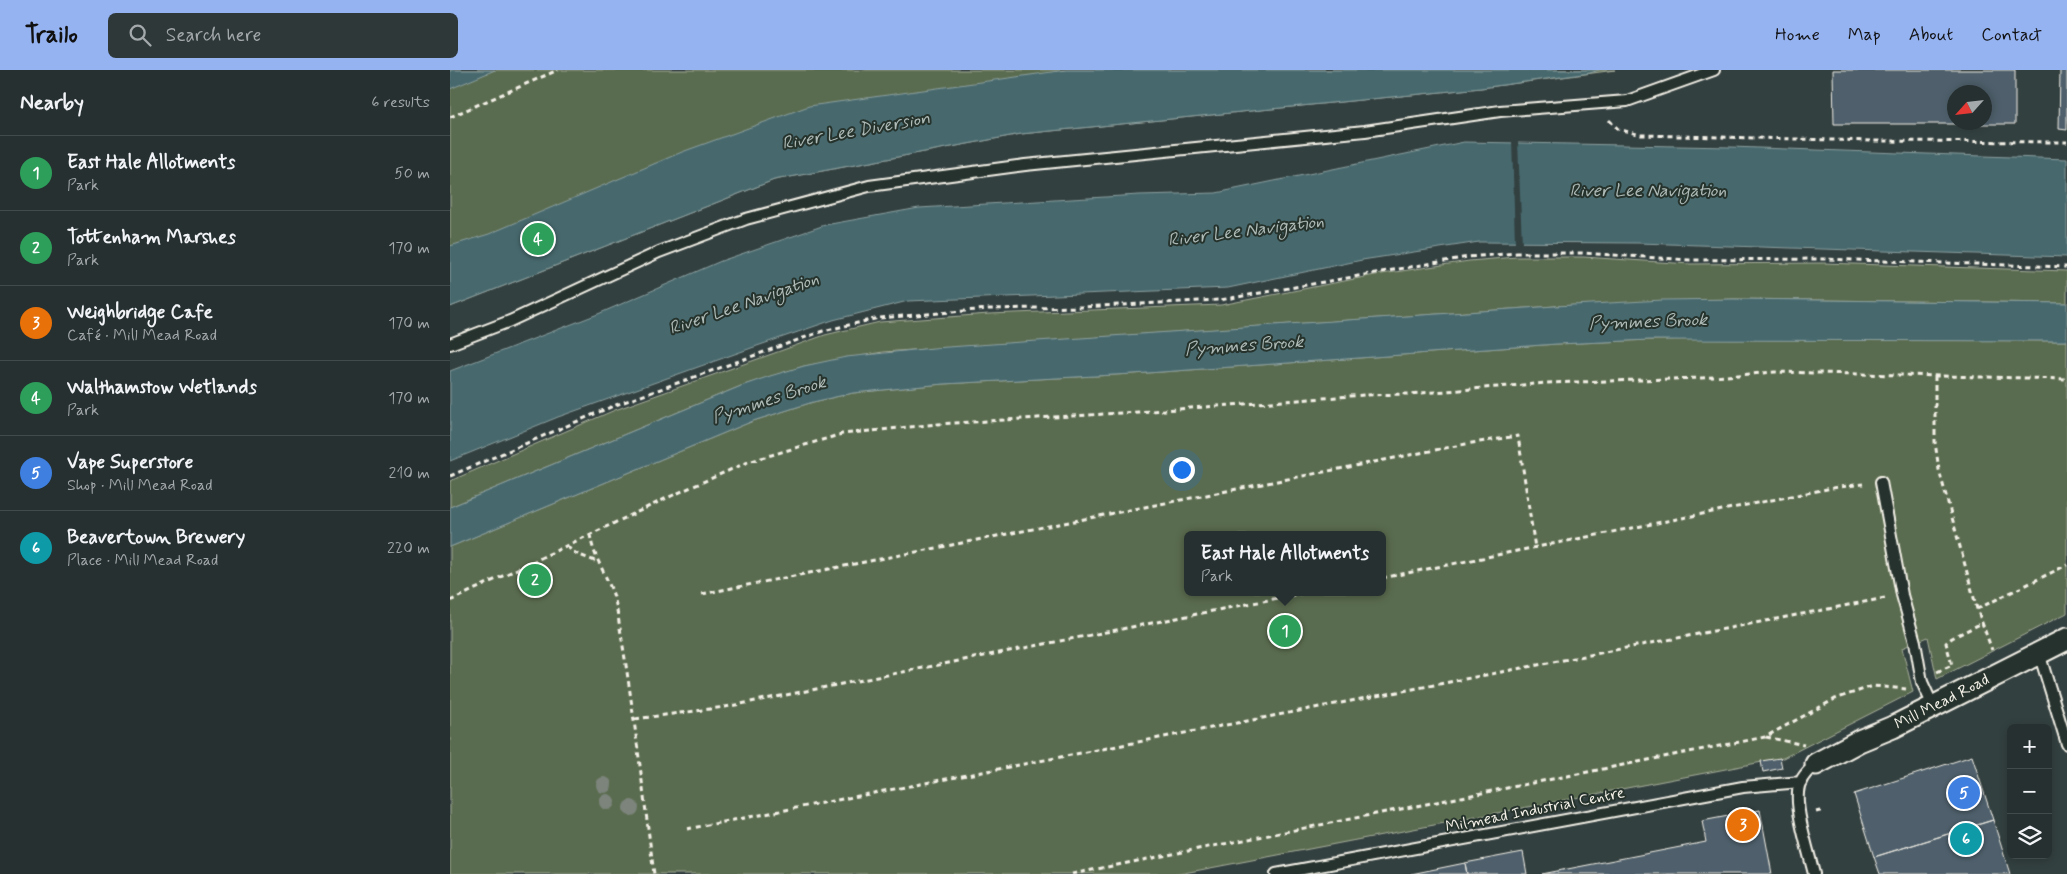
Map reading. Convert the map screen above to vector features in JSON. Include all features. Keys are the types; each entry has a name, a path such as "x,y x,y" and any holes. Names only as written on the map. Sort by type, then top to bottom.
{"street":[{"name":"Mill Mead Road","path":"1812,755 1933,706 2067,639"}],"lane":[{"path":"450,344 510,321 659,252 746,219 869,186 1025,165 1365,131 1500,111 1627,101 1714,70"},
{"path":"1881,482 1902,595 1915,642 1922,682 1933,706"},
{"path":"2039,653 2067,744"},
{"path":"1812,755 1798,792 1798,804 1814,874"},
{"name":"Milmead Industrial Centre","path":"1276,874 1743,787 1801,782"}],"path":[{"path":"450,117 558,70"},
{"path":"1592,105 1618,129 1641,135 1872,141 2067,142"},
{"path":"450,476 613,406 824,331 879,318 989,309 1081,307 1220,300 1468,257 1517,253 1582,253 1690,260 1823,259 2067,267"},
{"path":"450,601 590,534 748,462 842,434 938,424 1072,417 1548,383 1701,378 1775,372 2067,379"},
{"path":"1935,376 1936,442 1939,470 1977,610 1989,643"},
{"path":"702,594 1446,448 1518,436 1535,548"},
{"path":"1386,577 1832,488 1881,482"},
{"path":"590,534 592,546 601,564 615,603 634,719 654,874"},
{"path":"566,546 571,552 591,558 601,564"},
{"path":"1977,610 2067,565"},
{"path":"687,829 1902,595"},
{"path":"634,719 725,706 1289,596"},
{"path":"1936,672 1952,665 1946,643 1982,623"},
{"path":"1072,874 1765,737 1835,699 1873,686 1906,690 1922,682"},
{"path":"1765,737 1812,755"}],"green space":[{"path":"450,70 1615,70 1481,88 1021,134 774,180 450,307"},
{"path":"1517,257 1583,257 1690,264 1823,263 2067,271 2067,303 1733,299 1555,306 883,352 804,366 741,386 450,507 450,481 615,410 825,335 880,322 989,314 1221,305 1375,275 1469,261"},
{"path":"1730,339 2067,341 2067,613 1937,679 1928,637 1902,648 1913,692 1783,758 1179,874 450,874 450,547 753,421 813,402 853,393 943,384 1133,374 1557,344"}],"water":[{"path":"450,70 495,70 450,89"},
{"name":"River Lee Diversion","path":"1066,70 1599,70 1590,73 1481,88 1021,134 774,180 450,307 450,246 489,234 682,152 809,106"},
{"name":"River Lee Navigation","path":"1464,142 1731,147 2067,159 2067,257 1638,243 1479,242 1362,260 1228,288 908,301 833,320 757,346 558,417 450,461 450,371 598,314 721,261 825,225 919,208 1139,195 1216,193"},
{"name":"Pymmes Brook","path":"1733,299 2067,303 2067,341 1650,340 1557,344 1133,374 943,384 853,393 813,402 753,421 450,547 450,507 741,386 804,366 846,357 933,348 1555,306 1663,300"}],"pier":[{"path":"1512,140 1518,140 1522,245 1515,245"}],"building":[{"path":"1833,70 2015,70 2015,124 1992,124 1992,85 1947,85 1947,124 1834,124"},
{"path":"2060,70 2067,70 2067,130 2059,129"},
{"path":"1972,756 1993,820 1874,857 1854,794"},
{"path":"1780,758 1782,768 1763,772 1761,761"},
{"path":"1760,810 1772,874 1542,874 1706,842 1702,821"},
{"path":"1993,820 2010,874 1880,874 1874,857"},
{"path":"1523,852 1527,874 1467,874 1465,863"},
{"path":"1465,863 1467,874 1411,874"}],"place":[{"name":"Walthamstow Wetlands","path":"538,239"},
{"name":"Tottenham Marshes","path":"535,580"},
{"name":"East Hale Allotments","path":"1285,631"},
{"name":"Vape Superstore","path":"1964,793"},
{"name":"Weighbridge Cafe","path":"1743,825"},
{"name":"Beavertown Brewery","path":"1966,839"}]}
